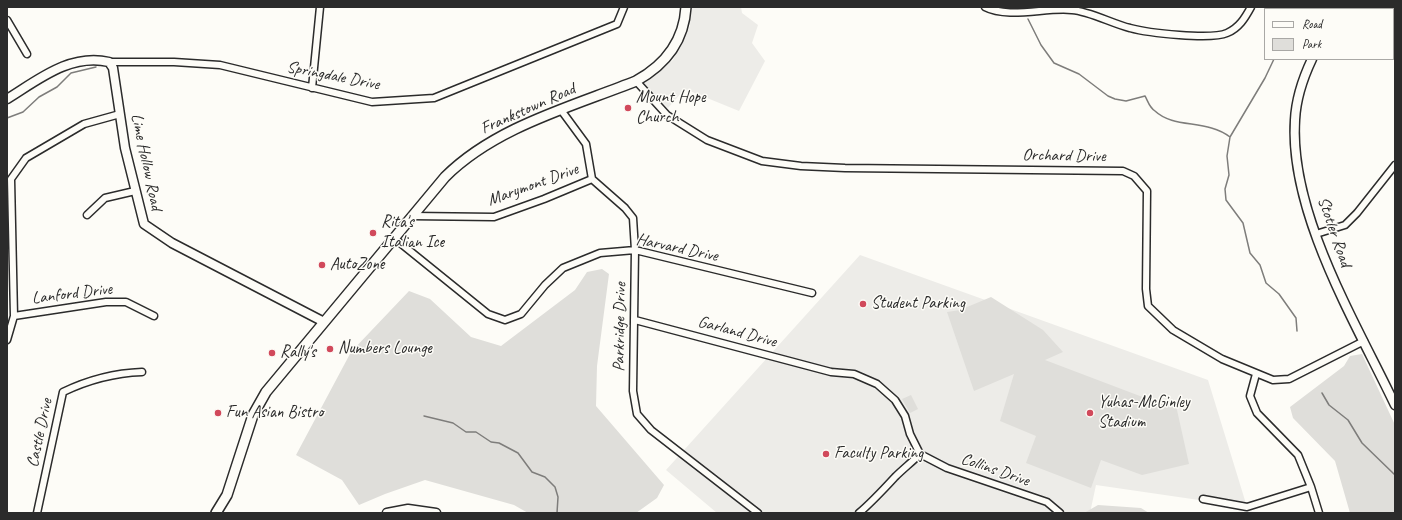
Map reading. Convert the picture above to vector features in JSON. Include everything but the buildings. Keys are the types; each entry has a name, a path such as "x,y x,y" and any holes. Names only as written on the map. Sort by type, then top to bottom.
{"main road":[{"name":"Frankstown Road","path":"220,512 239,464 250,424 259,404 274,382 444,177 475,151 509,131 636,81 654,70 673,49 683,29 686,7"}],"street":[{"path":"312,88 320,7"},
{"name":"Springdale Drive","path":"109,62 174,62 220,65 372,102 434,98 617,24 624,7"},
{"path":"985,7 990,10 1007,12 1073,10 1132,29 1176,35 1206,36 1226,34 1238,27 1251,7"},
{"path":"7,20 27,54"},
{"path":"7,99 51,72 76,62 98,60 109,62"},
{"name":"Stotler Road","path":"1312,60 1297,103 1295,135 1301,180 1316,234 1326,262 1395,406"},
{"name":"Lime Hollow Road","path":"109,62 114,68 120,114 135,191 144,224 172,244 324,322"},
{"name":"Orchard Drive","path":"636,81 667,115 707,140 762,161 801,166 845,168 1123,171 1134,176 1147,191 1146,289 1148,306 1173,330 1222,359 1274,380 1289,379 1364,341"},
{"path":"561,110 586,144 592,179"},
{"path":"7,340 14,316 11,180 26,158 84,124 120,114"},
{"path":"1316,234 1345,225 1357,214 1395,165"},
{"name":"Marymont Drive","path":"412,216 494,217 592,179"},
{"name":"Parkridge Drive","path":"592,179 625,208 633,218 635,250 633,391 637,414 651,430 758,513"},
{"path":"87,215 105,198 135,191"},
{"name":"Harvard Drive","path":"394,238 488,314 505,320 520,314 545,285 563,268 600,253 635,250 812,293"},
{"name":"Lanford Drive","path":"14,316 106,302 126,302 154,316"},
{"name":"Garland Drive","path":"635,320 831,372 854,374 877,384 894,400 905,416 910,434 920,454"},
{"name":"Castle Drive","path":"37,513 63,392 94,380 127,373 142,372"},
{"path":"1256,374 1250,396 1257,413 1298,456 1311,487 1319,513"},
{"path":"859,513 879,496 895,477 910,465 920,454"},
{"name":"Collins Drive","path":"920,454 947,468 1047,502 1060,513"},
{"path":"1204,499 1247,507 1311,487"},
{"path":"387,513 408,509 436,513"}],"shaded area":[{"path":"691,7 741,7 742,13 758,25 752,43 765,61 739,111 685,89 668,108 643,84 673,60 690,26"},
{"path":"860,255 1208,380 1247,507 1096,485 1090,513 717,513 666,470"}],"green space":[{"path":"602,269 609,274 597,366 596,406 664,485 657,498 636,513 528,513 514,505 425,480 359,505 342,480 296,455 351,352 409,291 430,299 471,337 501,346 575,290 587,272"},
{"name":"Yuhas-McGinley Stadium","path":"991,297 1043,330 1063,352 1045,360 1161,404 1175,401 1189,464 1142,475 1101,460 1091,488 1026,463 1036,436 1000,421 1014,374 974,391 947,312 960,310"},
{"path":"1362,354 1395,425 1395,513 1350,513 1335,461 1293,418 1290,407 1344,366 1350,356"},
{"path":"911,395 918,409 910,413 902,399"},
{"path":"1098,505 1141,508 1149,513 1084,513"}],"waterway":[{"path":"1028,19 1041,45 1054,63 1079,74 1108,96 1126,101 1145,96 1151,108 1163,117 1211,128 1221,131 1230,137 1227,156 1229,175 1225,189 1226,200 1243,223 1250,253 1260,265 1266,283 1279,294 1296,318 1297,331"},
{"path":"1230,137 1265,78 1274,60"},
{"path":"7,118 23,112 39,97 57,87 71,73 96,67"},
{"path":"1322,393 1329,405 1348,420 1362,443 1395,475"},
{"path":"424,416 453,423 466,432 476,432 491,442 499,443 518,453 532,472 545,477 555,487 558,497 557,513"}],"place":[{"name":"Mount Hope Church","path":"628,108"},
{"name":"Rita's Italian Ice","path":"373,233"},
{"name":"AutoZone","path":"322,265"},
{"name":"Student Parking","path":"863,304"},
{"name":"Numbers Lounge","path":"330,349"},
{"name":"Rally's","path":"272,353"},
{"name":"Fun Asian Bistro","path":"218,413"},
{"name":"Yuhas-McGinley Stadium","path":"1090,413"},
{"name":"Faculty Parking","path":"826,454"}]}
